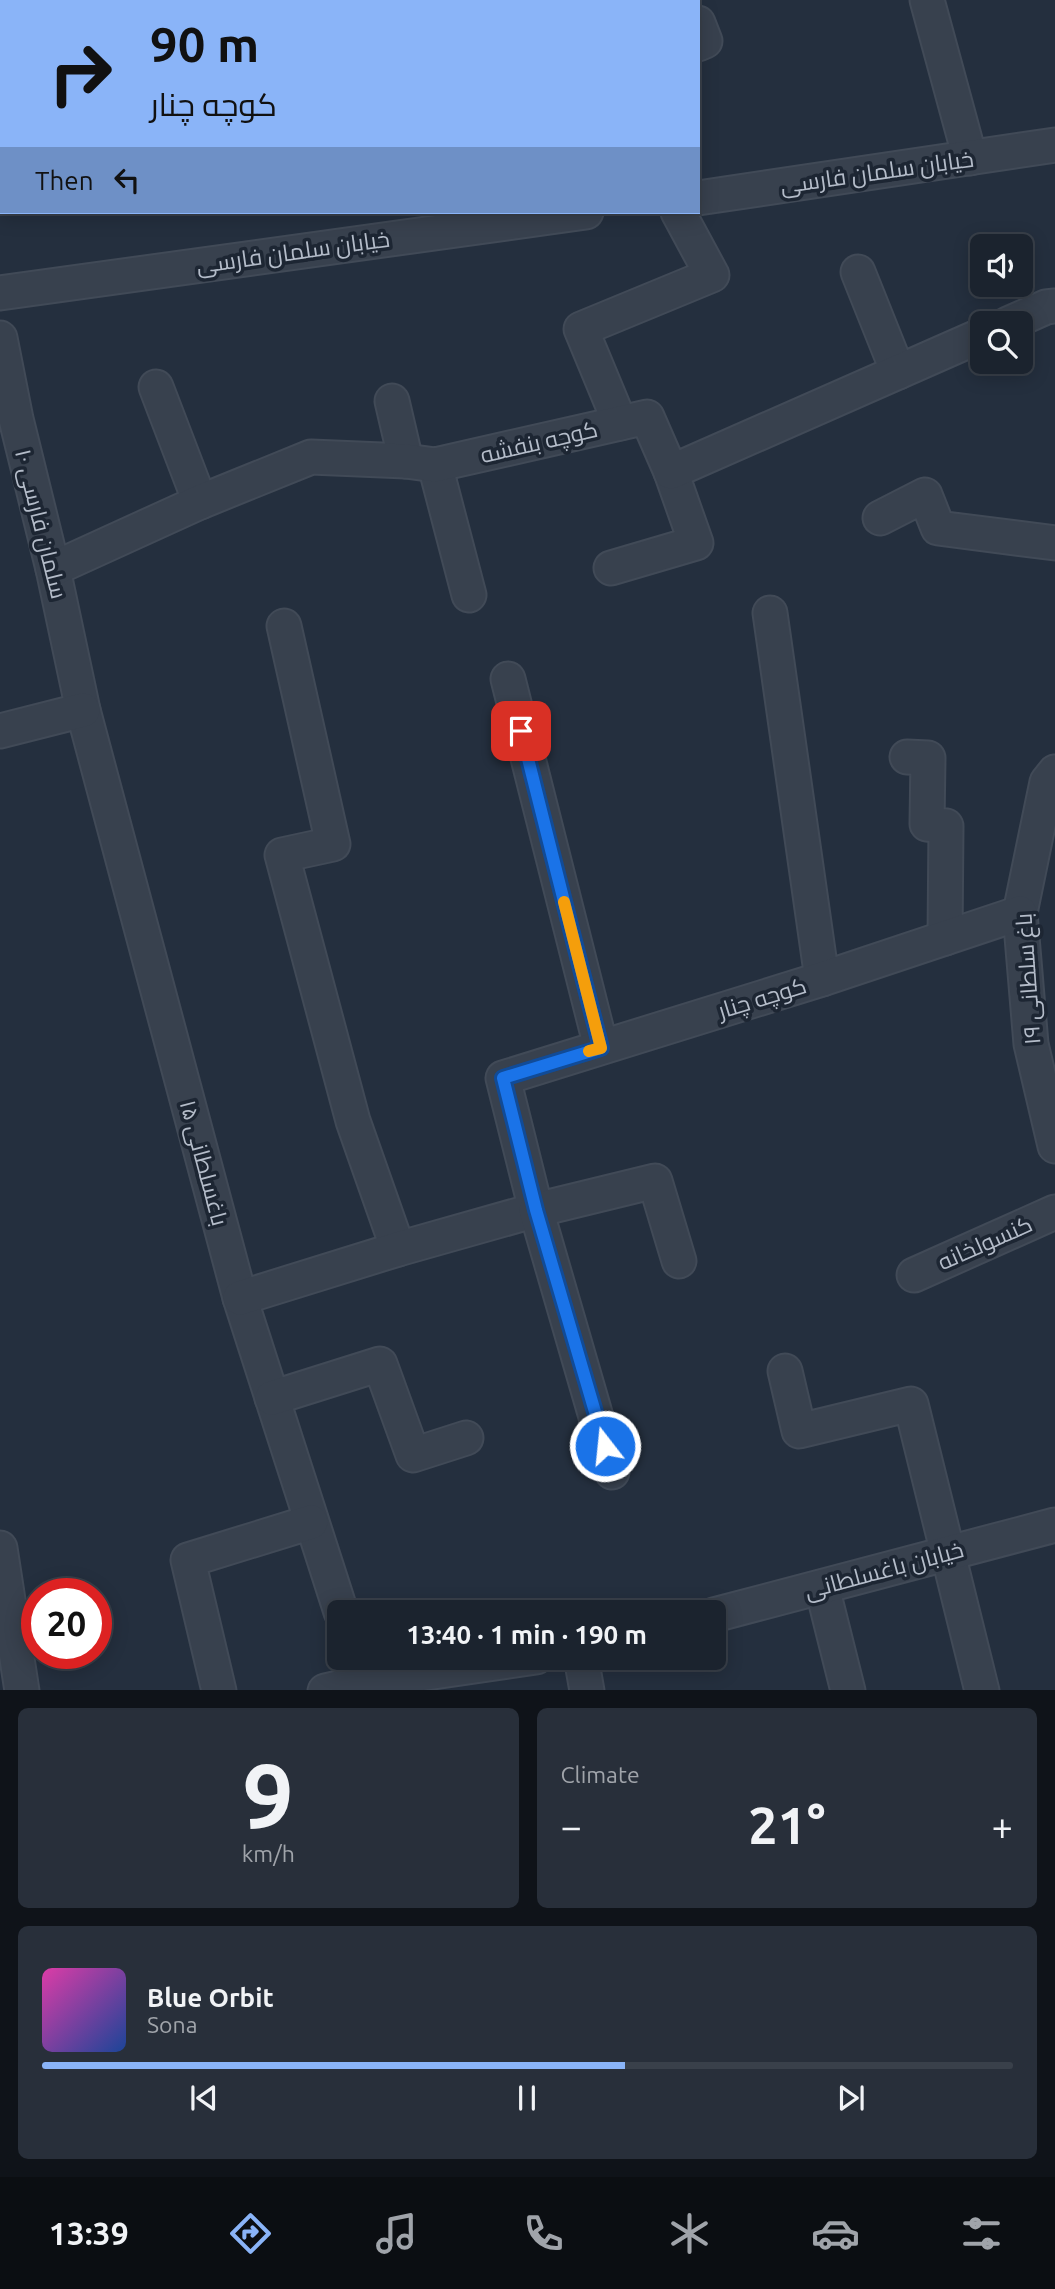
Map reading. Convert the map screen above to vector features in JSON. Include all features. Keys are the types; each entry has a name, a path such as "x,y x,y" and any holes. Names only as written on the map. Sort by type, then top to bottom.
{"street":[{"path":"926,0 970,158"},
{"path":"700,28 705,41 700,43"},
{"name":"خیابان سلمان فارسی","path":"700,198 1055,145"},
{"name":"خیابان سلمان فارسی","path":"0,293 549,214"},
{"path":"620,423 581,329 712,275 679,214"},
{"path":"858,272 898,372"},
{"path":"1033,313 1055,306"},
{"name":"سلمان فارسی ۱۰","path":"0,338 83,710"},
{"path":"611,568 700,554 671,472 970,340"},
{"path":"156,387 200,502"},
{"path":"391,401 420,463 469,595"},
{"name":"کوچه بنفشه","path":"53,569 200,502 311,457 420,463 647,417 671,472"},
{"path":"880,518 925,495 937,528 1055,543"},
{"path":"770,613 822,979"},
{"path":"284,626 333,844 282,855 353,1121 398,1249"},
{"path":"508,679 601,1048"},
{"path":"0,731 83,710"},
{"name":"باغسلطانی ۱۵","path":"83,710 240,1298 337,1600"},
{"path":"907,757 928,758 927,824 946,826 945,938"},
{"name":"باغ سلطانی ۱۹","path":"1055,772 1047,782 1020,913 1043,1043 1055,1146"},
{"name":"کوچه چنار","path":"536,1210 503,1078 822,979 1020,913"},
{"path":"240,1298 536,1210 655,1181 679,1261"},
{"path":"536,1210 612,1472"},
{"name":"کنسولخانه","path":"914,1275 1055,1212"},
{"path":"272,1398 380,1364 413,1455 466,1438"},
{"path":"785,1371 799,1431 911,1404 982,1690"},
{"path":"219,1690 188,1560 311,1522"},
{"name":"خیابان باغسلطانی","path":"726,1612 1055,1525"},
{"path":"0,1548 22,1690"},
{"path":"822,1587 848,1690"},
{"path":"325,1690 372,1677 429,1670"},
{"path":"583,1670 587,1690"}],"slow traffic":[{"path":"564,902 601,1048 589,1051"}],"route":[{"path":"521,731 601,1048 503,1078 536,1210 605,1446"}]}
